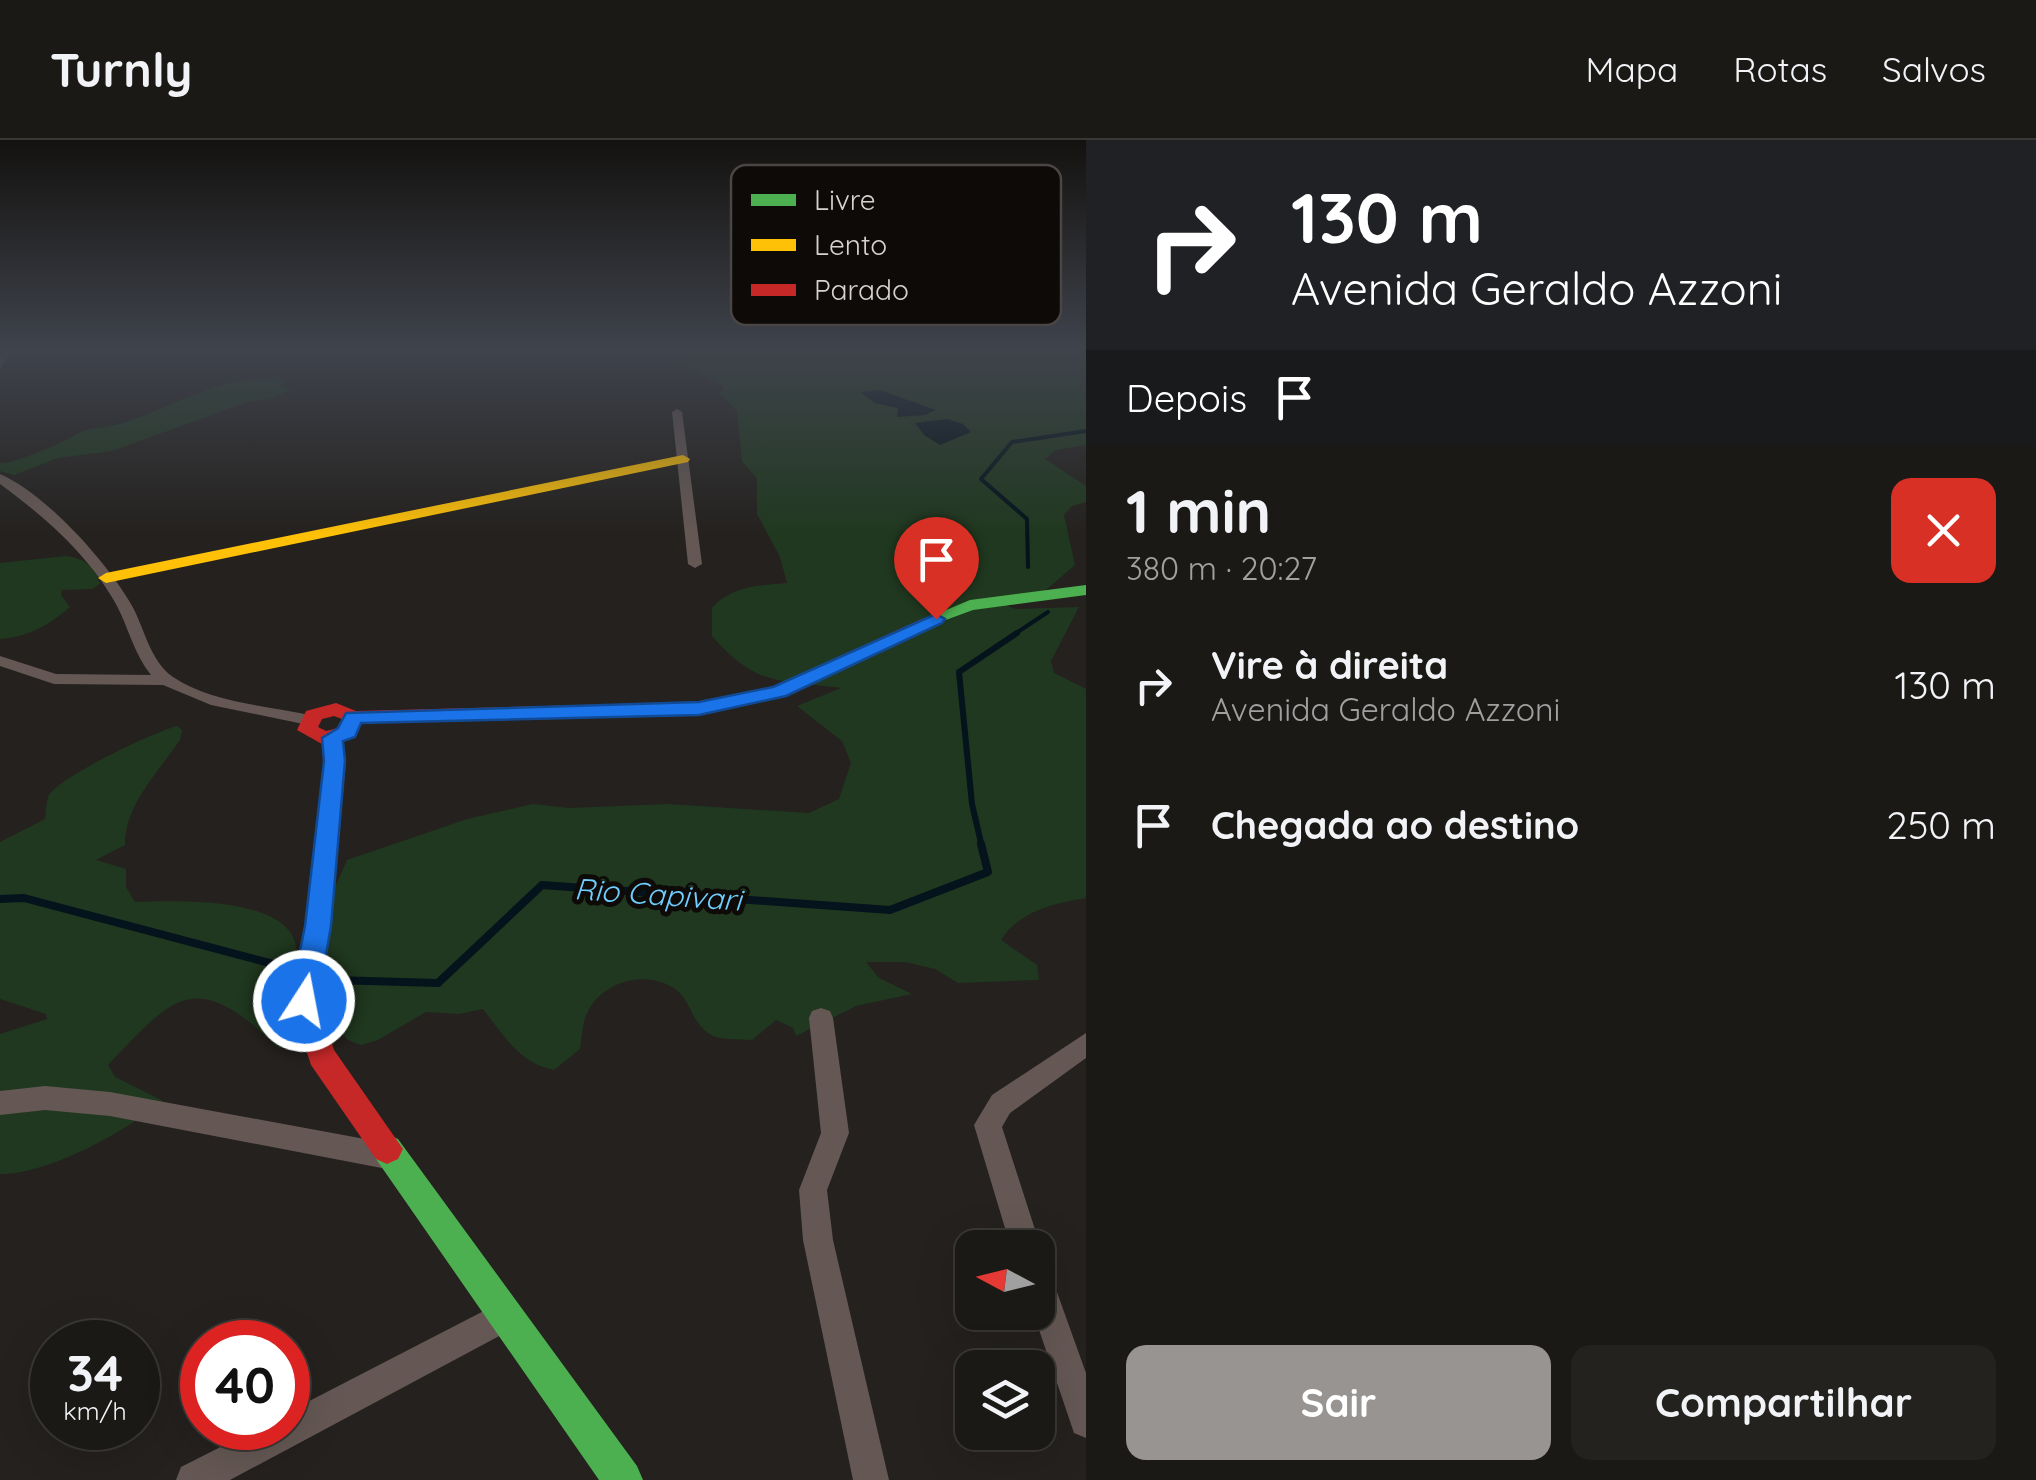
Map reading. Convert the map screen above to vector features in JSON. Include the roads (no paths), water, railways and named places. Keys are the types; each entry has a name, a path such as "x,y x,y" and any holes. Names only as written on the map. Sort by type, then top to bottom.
{"street":[{"path":"677,412 695,564"},
{"path":"106,578 682,459"},
{"path":"0,478 69,532 123,602 150,666 165,680 185,690 308,720"},
{"path":"0,501 20,495"},
{"path":"353,718 347,732 332,738 306,730 308,720 320,712 336,709 353,718 699,708 740,702 780,692 909,629 970,605 1086,590"},
{"path":"0,662 54,679 165,680"},
{"path":"332,738 334,775 318,926 304,1001 321,1056 623,1480"},
{"path":"822,1018 835,1133 813,1190 818,1240 871,1480"},
{"path":"1020,1230 988,1125 1001,1104 1086,1044"},
{"path":"0,1104 45,1098 110,1104 392,1157"},
{"path":"194,1480 505,1316"},
{"path":"1055,1330 1086,1421"}],"water":[{"path":"898,411 935,411 925,415 897,417"},
{"path":"947,419 963,424 971,432 940,445 924,435 915,423"}],"waterway":[{"name":"Rio Capivari","path":"1028,567 1027,519 981,479 1012,442 1086,431"},
{"name":"Rio Capivari","path":"1013,635 1048,612"},
{"name":"Rio Capivari","path":"982,847 972,804 959,672 1017,633"},
{"name":"Rio Capivari","path":"317,975 333,980 438,983 542,885 890,910 988,872 981,844"},
{"name":"Rio Capivari","path":"0,899 24,898 300,971"}]}
